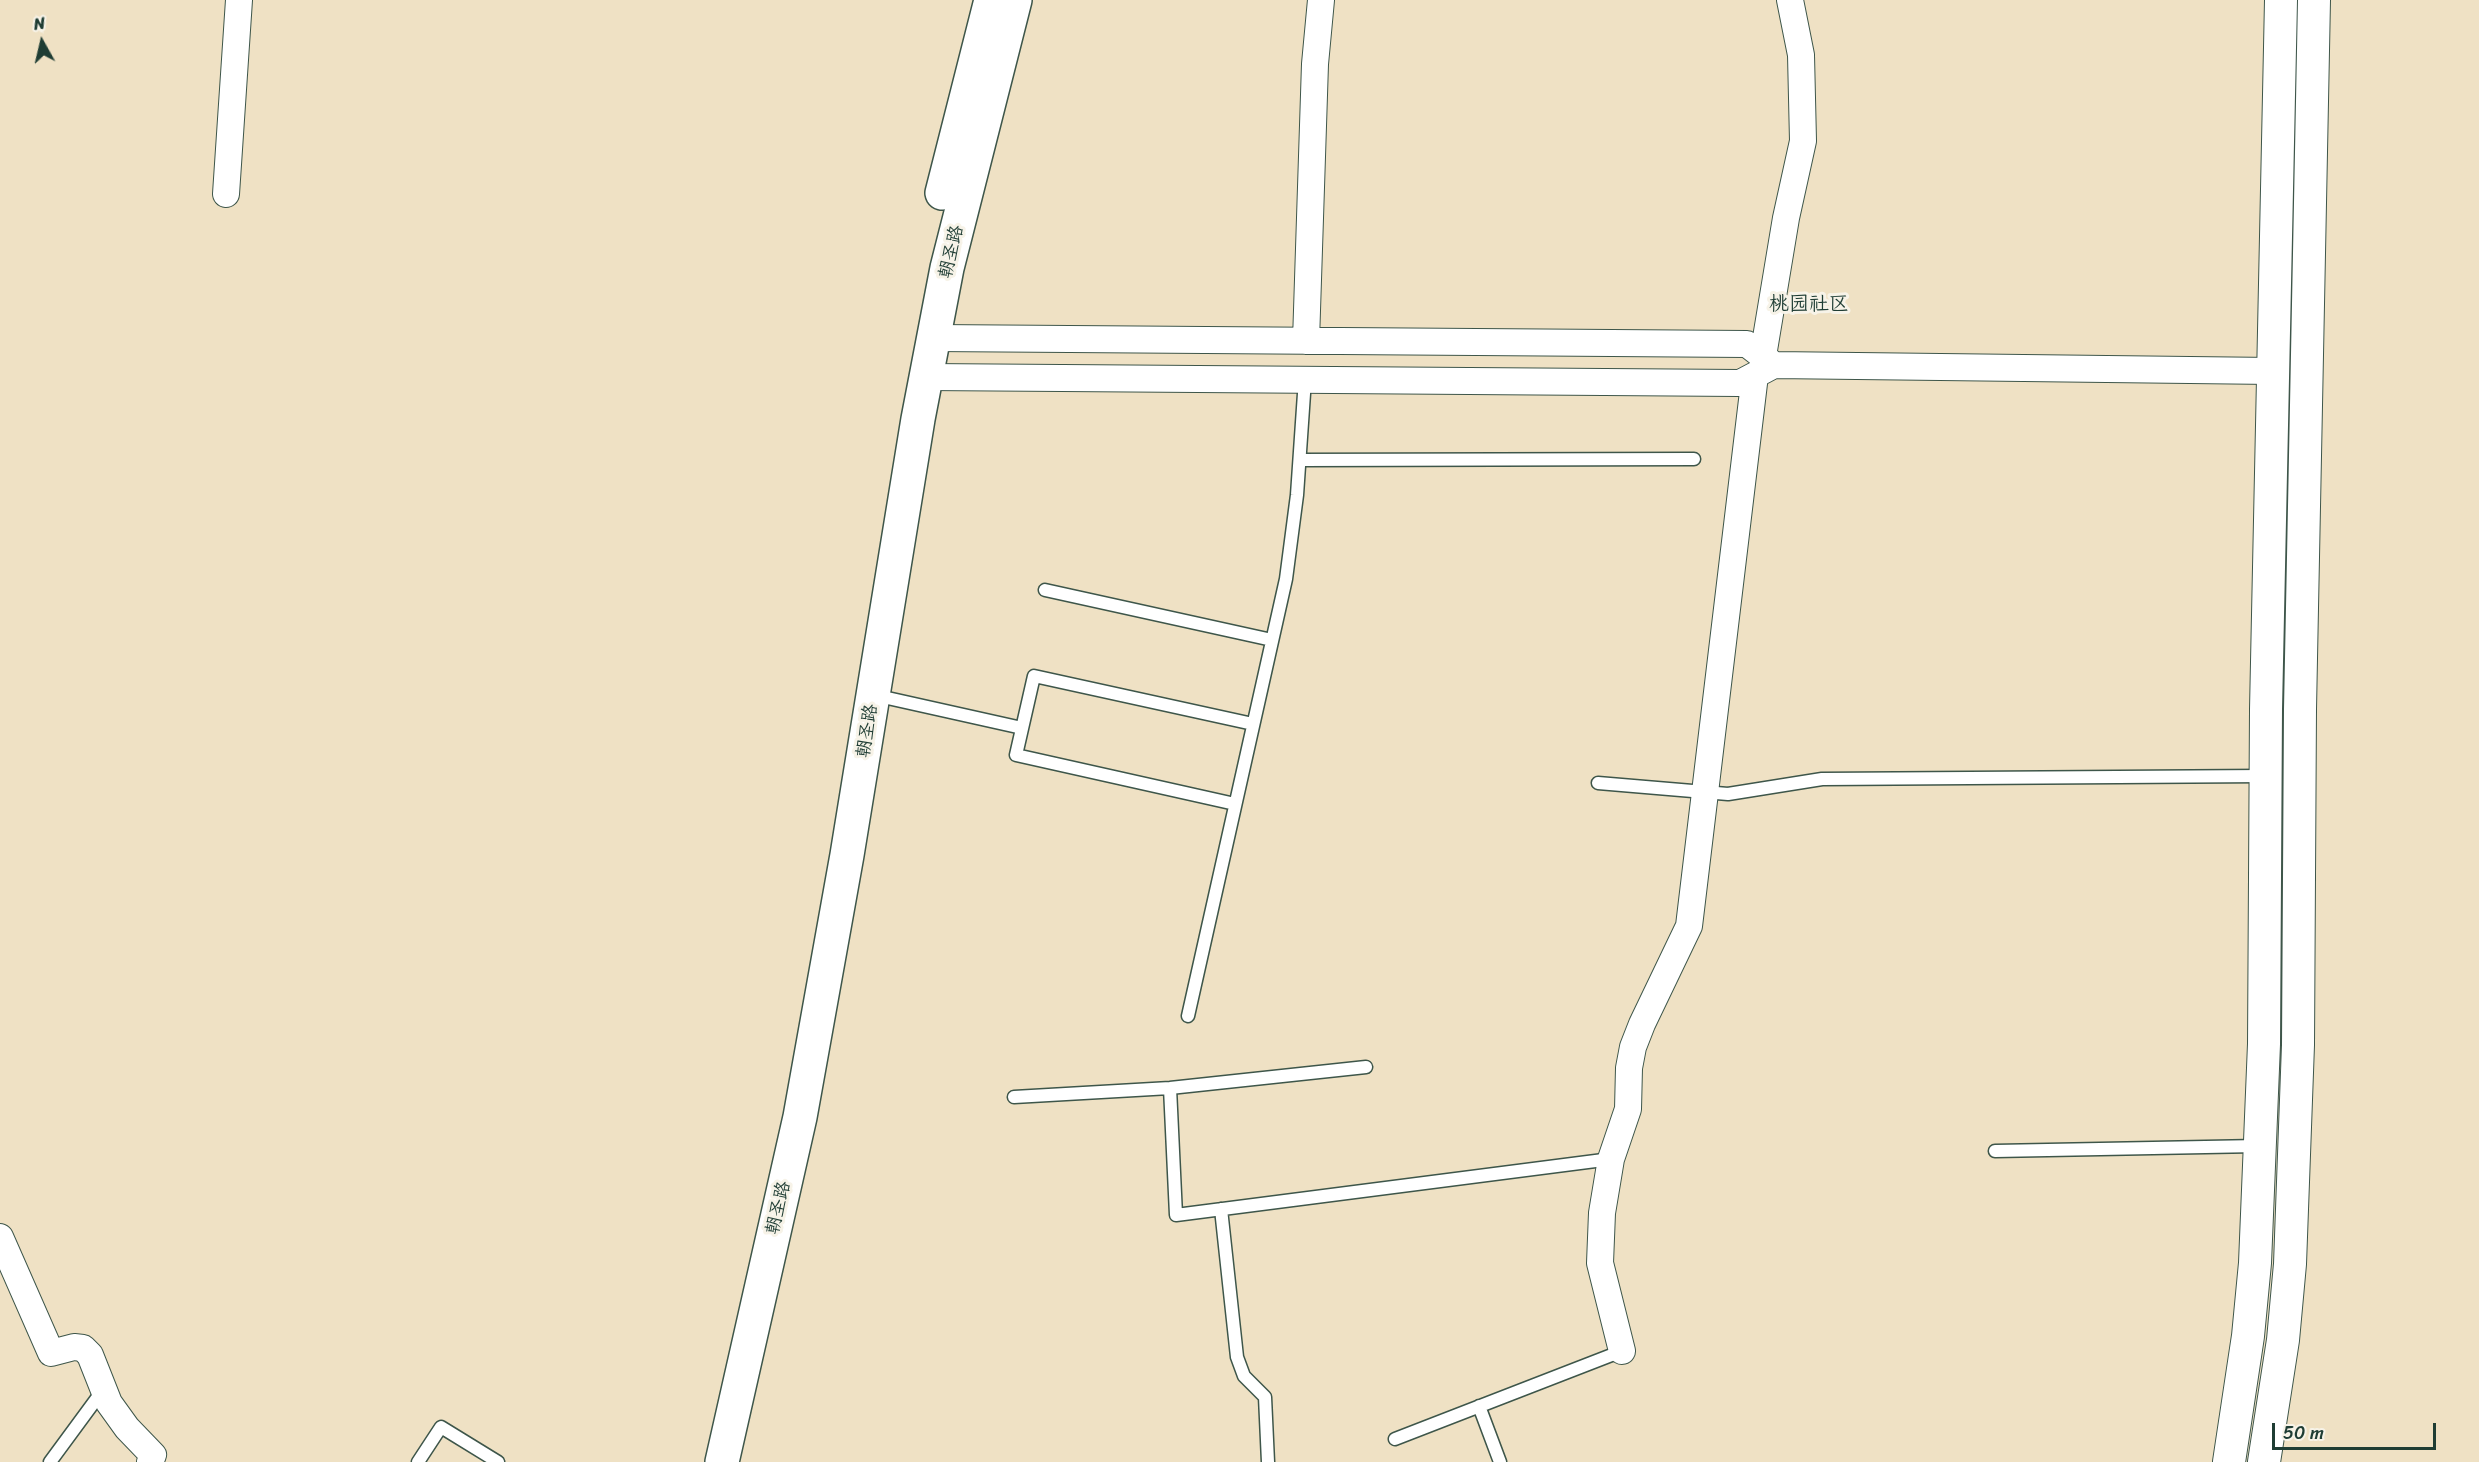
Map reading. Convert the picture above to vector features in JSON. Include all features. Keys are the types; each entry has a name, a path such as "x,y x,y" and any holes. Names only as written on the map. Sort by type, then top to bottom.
{"main road":[{"name":"朝圣路","path":"699,1462 777,1112 825,851 895,415 925,263 991,0"},
{"name":"朝圣路","path":"722,1462 800,1117 926,377 947,268 1014,0"}],"street":[{"path":"226,194 239,0"},
{"path":"1306,341 1315,64 1322,0"},
{"path":"1622,1351 1600,1263 1602,1213 1611,1158 1628,1109 1629,1068 1634,1047 1642,1024 1689,926 1704,792 1764,365 1786,219 1803,141 1801,55 1790,0"},
{"path":"2229,1462 2250,1326 2256,1263 2264,1044 2265,776 2281,0"},
{"path":"2264,1462 2283,1340 2290,1264 2298,1045 2301,698 2314,0"},
{"path":"934,338 1747,344 1764,365"},
{"path":"926,377 1740,383 1764,365 2273,371"},
{"path":"0,1237 51,1353 74,1347 83,1348 90,1355 103,1390 127,1428 153,1455 150,1462"}],"lane":[{"path":"1188,1016 1286,579 1300,460 1305,379"},
{"path":"1300,460 1694,459"},
{"path":"1044,590 1272,640"},
{"path":"1235,804 1016,755 1022,728 1034,676 1253,724"},
{"path":"873,695 1022,728"},
{"path":"1598,783 1728,794 1822,779 2265,776"},
{"path":"1014,1097 1170,1088 1366,1067"},
{"path":"1170,1088 1176,1215 1611,1158"},
{"path":"1995,1151 2260,1146"},
{"path":"1221,1209 1237,1357 1244,1376 1265,1397 1268,1462"},
{"path":"1395,1438 1622,1351"},
{"path":"50,1462 103,1390"},
{"path":"1479,1406 1500,1462"},
{"path":"418,1462 441,1427 498,1462"}],"district":[{"name":"桃园社区","path":"1809,305"}]}
